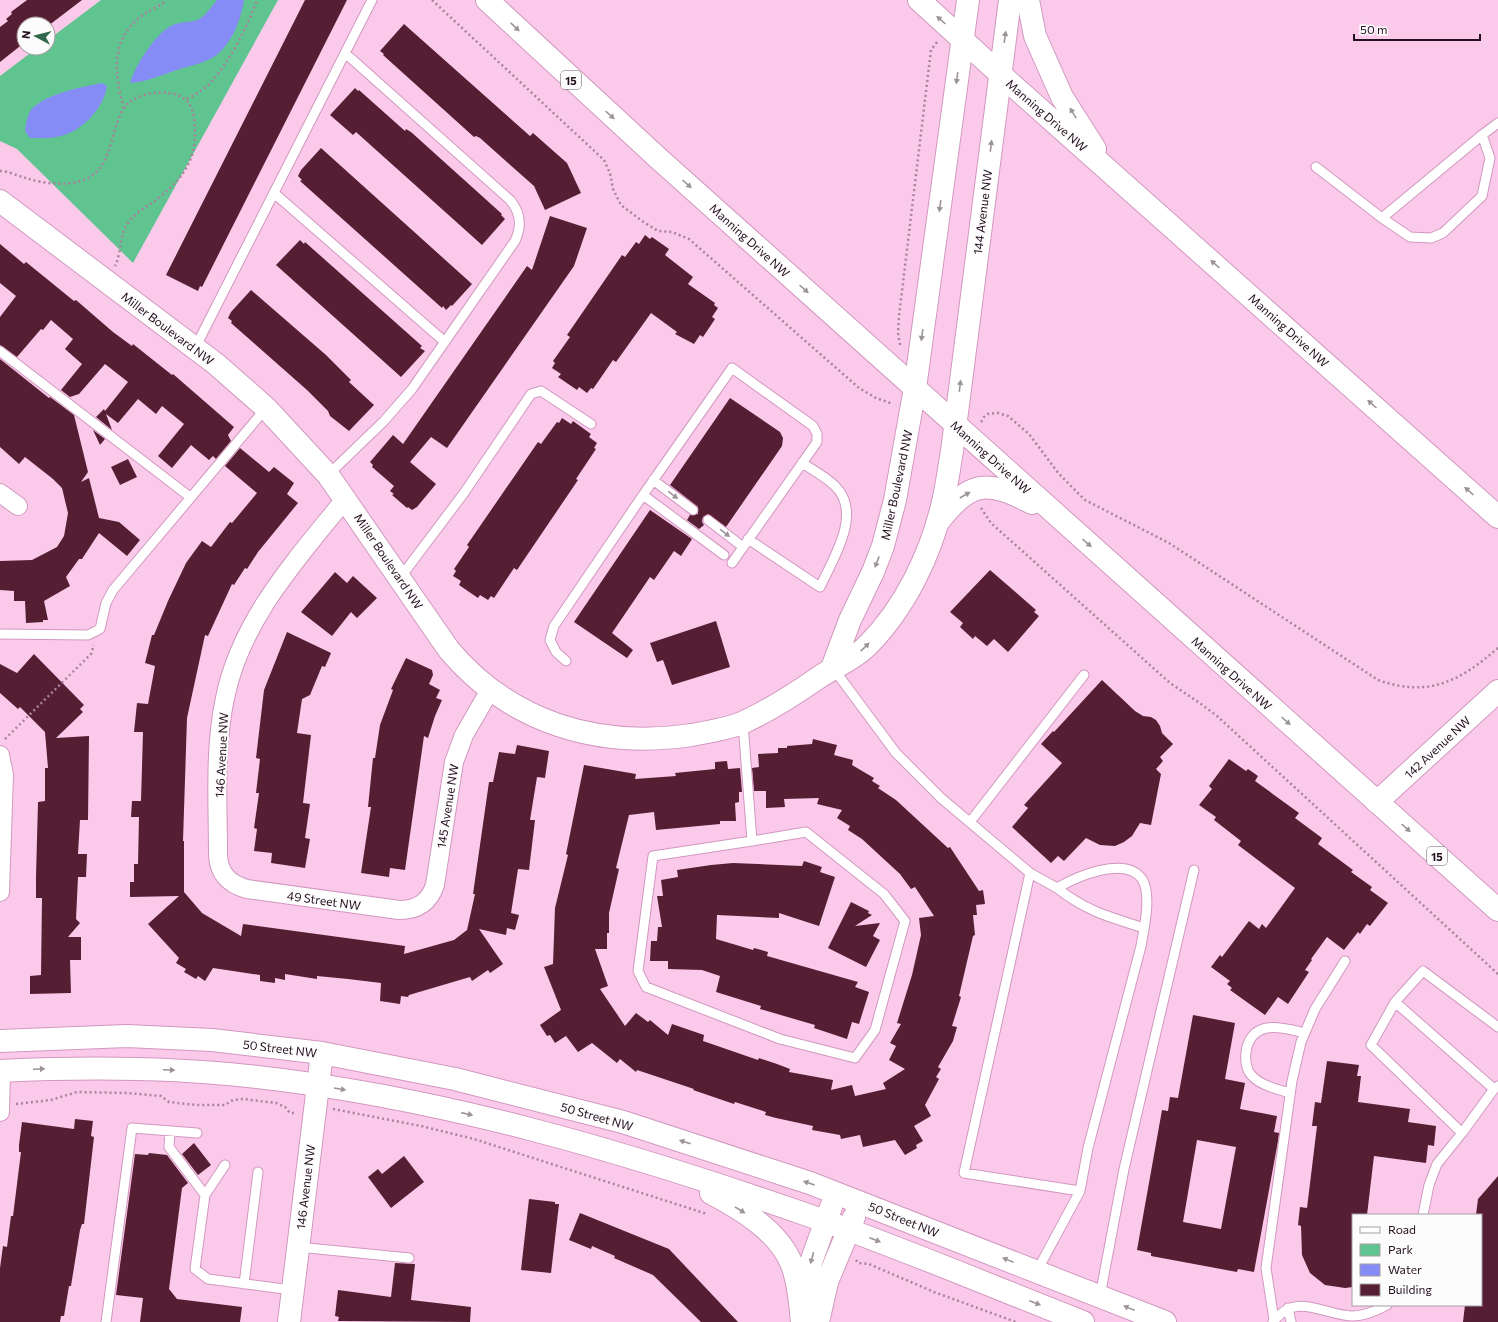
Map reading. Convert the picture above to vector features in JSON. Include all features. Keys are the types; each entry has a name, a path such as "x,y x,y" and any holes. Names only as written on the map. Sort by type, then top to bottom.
{"main road":[{"name":"Manning Drive NW","path":"487,0 571,80 1498,910"},
{"name":"Manning Drive NW","path":"920,0 1000,74 1498,517"},
{"path":"915,388 968,0"},
{"name":"144 Avenue NW","path":"955,424 1010,0"},
{"path":"1028,0 1035,36 1062,97 1109,170"},
{"name":"Miller Boulevard NW","path":"0,202 195,348 266,408 328,475 346,498 450,650 469,671 490,690 515,706 548,722 572,730 603,737 624,739 671,738 743,723 800,690 832,668 854,658 867,646 896,609 912,584 924,560 944,501 955,424"},
{"name":"Miller Boulevard NW","path":"832,668 850,620 873,572 883,546 895,500 915,388"},
{"path":"938,522 954,501 964,494 978,488 991,488 1009,491 1058,516"},
{"name":"142 Avenue NW","path":"1377,802 1498,691"},
{"name":"50 Street NW","path":"0,1040 156,1037 220,1041 322,1053 456,1079 586,1112 837,1193 1165,1322"},
{"name":"146 Avenue NW","path":"288,1322 322,1053"},
{"path":"0,1071 106,1068 148,1069 249,1076 423,1104 569,1139 656,1166 848,1230 1083,1322"},
{"path":"656,1166 728,1202 748,1215 779,1243 792,1264 796,1276 802,1322"},
{"path":"802,1322 811,1262 837,1193"},
{"path":"818,1322 827,1282 860,1202"}],"street":[{"path":"0,493 18,506"},
{"name":"146 Avenue NW","path":"225,878 221,871 218,855 219,742 229,680 246,635 260,609 279,582 346,498"},
{"name":"145 Avenue NW","path":"423,904 429,898 434,885 454,762 464,735 490,690"},
{"path":"0,755 4,775 0,892"},
{"name":"49 Street NW","path":"225,878 238,887 247,889 399,910 411,910 423,904"},
{"path":"0,1071 0,1112"}],"lane":[{"path":"195,348 372,0"},
{"path":"328,475 384,421 412,389 515,241 520,226 517,211 510,200 345,53"},
{"path":"1382,218 1498,123"},
{"path":"1316,167 1382,218 1410,237 1431,238 1443,233 1482,196 1490,158 1482,135"},
{"path":"274,193 445,342"},
{"path":"0,351 190,497"},
{"path":"566,661 556,652 550,640 554,626 643,494 732,368 813,426 817,434 817,442 732,563"},
{"path":"400,578 464,493 531,394 540,391 591,424"},
{"path":"0,634 88,635 100,629 106,602 113,590 266,408"},
{"path":"708,520 820,587 840,544 847,522 845,501 836,486 802,462"},
{"path":"653,480 693,510"},
{"path":"643,494 724,556"},
{"path":"832,668 896,753 941,798 1030,873 1056,888 1072,901 1091,911 1144,928"},
{"path":"970,822 1084,675"},
{"path":"743,723 752,842"},
{"path":"806,832 884,894 905,921 875,1030 854,1058 780,1039 646,987 638,971 653,856 752,842 806,832"},
{"path":"1037,1271 1080,1191 1088,1148 1144,928 1146,893 1142,880 1133,872 1117,868 1074,878 1056,888"},
{"path":"1100,1296 1124,1169 1194,870"},
{"path":"1030,873 964,1173 1080,1191"},
{"path":"1274,1321 1266,1268 1290,1093 1301,1042 1315,1009 1344,961"},
{"path":"1462,1133 1371,1045 1395,1002 1423,971 1498,1027"},
{"path":"1395,1002 1496,1088 1437,1164 1429,1185 1423,1214"},
{"path":"1290,1093 1259,1081 1250,1072 1246,1063 1246,1050 1249,1040 1256,1031 1266,1028 1276,1027 1305,1033"},
{"path":"106,1322 132,1128 197,1133"},
{"path":"170,1131 169,1147 205,1195"},
{"path":"225,1166 205,1195 195,1269 208,1279 292,1290"},
{"path":"244,1284 258,1172"},
{"path":"298,1247 410,1258"},
{"path":"1274,1321 1288,1308 1302,1305 1353,1316 1365,1315 1385,1306"},
{"path":"1288,1308 1291,1322"}],"path":[{"path":"124,108 116,77 117,51 124,34 142,15 162,4 166,0"},
{"path":"187,100 203,90 220,71 244,30 257,0"},
{"path":"432,0 604,160 610,173 613,189 621,205 642,221 658,230 672,232 689,239 859,388 876,398 892,403"},
{"path":"900,345 898,333 900,308 931,50 934,44 942,38 946,24"},
{"path":"0,171 46,183 77,182 88,178 96,172 104,162 124,108 131,101 152,93 168,92 180,95 187,100 193,112 195,130 195,146 191,163 169,189 129,221 124,230 118,260 106,282"},
{"path":"979,424 984,416 988,414 998,413 1008,416 1029,434 1059,474 1085,500 1169,543 1378,680 1392,685 1418,688 1441,684 1462,676 1498,648"},
{"path":"980,504 982,512 991,523 1170,683 1217,716 1498,974"},
{"path":"0,744 91,654 94,647 93,633"},
{"path":"0,1106 51,1100 77,1092 127,1093 161,1096 168,1102 196,1105 226,1105 233,1100 243,1099 276,1103 285,1106 290,1113 334,1109 474,1139 714,1216"},
{"path":"855,1258 858,1263 869,1264 934,1292 1016,1322"}],"green space":[{"path":"101,0 278,0 133,263 17,149 0,141 0,76 26,56 56,56 56,34"}],"water":[{"path":"217,0 244,0 238,24 230,40 219,53 212,58 199,63 148,80 130,83 136,68 146,51 165,30 183,22 198,20"},
{"path":"102,83 107,86 102,102 91,117 77,129 53,138 30,138 25,131 30,112 37,104 54,95"}],"building":[{"path":"27,0 82,0 56,20 56,16 16,16 16,49 0,62 0,27 8,21 6,19 12,14 11,12"},
{"path":"305,0 347,0 202,287 200,286 198,291 166,275"},
{"path":"404,24 530,136 533,133 567,163 581,193 545,210 534,186 480,138 476,136 474,137 383,55 384,54 380,51"},
{"path":"355,88 405,131 406,129 411,132 502,214 501,215 505,219 482,245 356,132 353,135 330,115"},
{"path":"321,148 472,284 452,306 451,305 446,310 443,306 442,308 300,181 302,180 298,176 301,170"},
{"path":"550,216 587,228 574,266 447,448 431,437 410,462 436,484 417,507 412,510 408,507 407,508 392,495 394,494 390,491 394,486 372,467 373,465 370,462 393,435 403,444 527,266 532,270"},
{"path":"645,235 650,239 652,237 669,249 665,255 693,277 688,284 715,303 714,305 718,308 712,317 715,319 703,337 700,335 694,344 675,334 677,332 651,313 616,362 613,360 593,389 591,388 587,393 579,387 577,390 558,377 561,374 552,368 555,363 553,361 570,337 567,335 622,255 625,257 636,242 639,244"},
{"path":"300,240 304,244 305,242 422,346 420,348 425,351 401,377 276,265"},
{"path":"0,244 24,264 26,262 74,301 76,300 113,332 132,346 133,344 172,375 173,374 234,427 228,435 231,441 216,459 213,456 209,460 191,445 172,468 158,456 184,424 162,406 156,414 138,399 118,423 106,414 112,430 96,417 104,409 105,411 128,382 105,364 79,394 70,397 61,390 82,364 65,349 73,339 51,320 43,330 41,329 17,357 0,345 0,317 16,296 0,283"},
{"path":"251,290 326,355 351,380 349,382 374,405 349,431 330,416 328,411 307,390 231,323 232,321 228,318 231,312"},
{"path":"0,359 49,398 50,397 74,415 88,472 81,482 89,478 99,518 119,522 140,540 127,556 99,533 82,559 79,559 66,577 70,586 44,601 48,620 43,620 43,622 26,623 25,601 14,601 14,591 0,590 0,561 32,560 57,547 64,536 68,513 62,488 53,479 25,457 19,464 0,447"},
{"path":"730,398 780,432 783,438 782,446 726,527 708,514 703,517 702,522 704,525 699,529 687,520 690,515 698,514 698,507 670,485"},
{"path":"562,418 571,424 573,421 591,434 589,437 597,443 594,448 596,449 576,479 578,480 517,570 514,568 494,598 491,596 488,600 480,595 478,598 459,585 461,581 453,576 456,571 454,569 469,547 467,545 538,442 541,444 557,422 559,423"},
{"path":"93,430 105,439 100,445"},
{"path":"240,448 269,472 274,467 294,483 287,494 298,503 258,552 247,569 245,568 234,585 232,584 208,636 205,635 187,718 183,841 184,892 202,913 241,936 243,924 405,946 404,954 454,940 467,930 475,894 473,894 489,782 493,782 499,752 515,754 517,745 549,751 545,778 537,777 530,820 535,820 529,870 518,869 511,913 519,915 515,930 507,928 506,935 479,929 503,964 490,973 488,970 472,981 470,977 409,995 408,997 401,996 400,1004 380,1001 381,983 348,979 317,976 317,979 285,974 285,980 275,978 275,983 260,981 260,975 213,968 205,981 198,976 196,979 184,972 186,969 176,963 179,958 148,924 179,896 130,897 130,882 134,882 134,864 138,864 139,817 131,817 132,801 141,801 143,732 134,732 137,703 148,704 155,666 145,663 152,635 154,635 186,563 202,541 211,547 230,522 232,523 257,493 225,466"},
{"path":"128,459 137,477 120,485 111,467"},
{"path":"650,510 692,539 681,556 674,551 654,580 650,577 612,633 633,650 627,658 574,622"},
{"path":"990,570 1036,610 1034,612 1039,616 1008,652 994,639 987,646 975,636 973,639 960,627 963,623 950,612"},
{"path":"335,572 347,583 353,576 377,598 357,618 351,612 332,636 301,612"},
{"path":"716,621 730,667 672,685 663,660 657,662 650,643"},
{"path":"287,632 331,653 325,667 322,666 310,695 302,699 297,733 311,735 303,803 310,804 305,838 310,839 305,868 271,863 272,853 254,851 257,829 254,828 259,793 256,793 260,759 256,758 264,690"},
{"path":"34,654 84,705 80,709 83,712 56,738 89,736 88,820 80,820 78,854 87,854 86,877 78,877 76,919 80,923 68,937 81,937 81,960 70,960 71,993 30,994 30,976 41,975 42,898 36,898 36,876 38,802 45,801 45,768 48,768 45,732 20,707 18,709 0,693 0,664 17,673"},
{"path":"406,658 432,670 433,675 429,684 440,690 436,698 442,700 428,738 424,736 405,870 390,868 389,877 361,873 371,807 368,807 373,758 375,758 380,725 393,690 391,689"},
{"path":"1102,680 1135,711 1143,716 1151,717 1156,720 1162,733 1173,744 1160,757 1163,761 1156,769 1161,774 1151,825 1140,823 1132,836 1115,846 1100,845 1086,838 1064,861 1058,856 1051,863 1012,827 1028,808 1024,805 1062,763 1041,744"},
{"path":"813,739 837,745 834,755 853,760 852,765 874,778 872,781 880,786 878,788 896,800 948,848 950,847 979,891 983,890 985,904 976,905 977,915 973,915 975,935 973,936 959,996 961,997 952,1026 957,1027 953,1041 938,1067 941,1069 936,1077 939,1079 925,1105 931,1116 914,1126 923,1141 916,1145 917,1148 905,1155 895,1140 863,1147 860,1135 841,1139 840,1135 812,1130 813,1126 765,1115 766,1112 735,1102 734,1104 637,1070 636,1072 620,1059 617,1063 592,1043 578,1052 566,1036 555,1043 550,1035 547,1036 540,1025 561,1010 544,967 553,964 555,908 568,855 566,854 584,765 636,774 635,779 676,776 675,773 715,769 715,762 727,761 728,769 740,768 742,792 739,792 739,802 735,803 736,821 720,821 720,824 656,830 654,812 629,815 616,868 619,869 609,913 607,949 595,949 608,986 600,989 625,1026 636,1013 648,1022 650,1020 668,1035 672,1024 704,1035 703,1041 758,1060 759,1058 777,1064 790,1069 789,1072 833,1080 831,1090 852,1085 855,1096 886,1089 883,1083 905,1069 889,1060 896,1046 890,1043 901,1024 897,1023 912,975 921,935 919,918 934,916 915,887 911,889 900,874 862,839 848,830 850,826 837,818 842,810 817,804 819,798 784,799 785,807 766,808 766,791 754,791 752,768 759,767 758,754 778,753 778,748 812,744"},
{"path":"1229,759 1246,771 1248,769 1258,776 1255,781 1299,813 1295,818 1322,838 1318,844 1353,870 1351,872 1372,887 1370,890 1388,903 1370,926 1367,924 1360,934 1358,932 1344,950 1327,937 1311,959 1312,960 1305,970 1309,972 1288,1004 1278,997 1265,1015 1230,990 1232,988 1227,984 1230,981 1211,967 1220,955 1222,957 1249,921 1259,929 1262,924 1266,928 1295,888 1238,845 1241,841 1214,820 1216,817 1199,805 1212,789 1209,786"},
{"path":"804,861 822,867 820,872 835,877 819,926 779,913 779,918 717,915 716,939 753,950 754,948 768,952 767,956 858,982 855,987 869,992 859,1024 852,1022 847,1039 814,1028 815,1025 760,1009 761,1006 716,992 720,976 702,970 668,969 668,961 650,961 651,941 657,941 658,927 662,927 657,896 663,896 661,880 678,877 677,870 711,865 733,863 802,866"},
{"path":"851,902 869,911 868,913 872,915 855,926 880,923 873,936 880,940 866,967 828,948"},
{"path":"1193,1015 1235,1023 1225,1079 1245,1083 1240,1109 1277,1116 1274,1132 1279,1133 1254,1272 1238,1269 1237,1272 1151,1256 1151,1253 1137,1250 1162,1110 1168,1111 1170,1097 1178,1098","holes":["1197,1140 1236,1147 1221,1229 1183,1222"]},
{"path":"1327,1061 1359,1065 1357,1076 1361,1076 1358,1102 1410,1109 1408,1122 1436,1126 1434,1146 1428,1145 1426,1163 1374,1156 1367,1214 1352,1214 1352,1287 1345,1288 1325,1285 1310,1273 1302,1255 1301,1226 1298,1225 1300,1207 1307,1208 1317,1126 1312,1126 1315,1102 1321,1103"},
{"path":"75,1119 93,1121 91,1136 94,1137 84,1224 82,1224 80,1230 71,1286 69,1286 64,1316 61,1316 60,1322 0,1322 0,1268 3,1246 7,1247 11,1216 13,1216 21,1152 19,1152 19,1145 22,1122 74,1129"},
{"path":"194,1143 211,1165 198,1175 182,1154"},
{"path":"149,1153 167,1155 188,1183 182,1188 169,1289 177,1299 242,1307 240,1322 140,1322 143,1298 116,1295 135,1154 148,1155"},
{"path":"404,1156 424,1182 391,1208 368,1177 378,1169 382,1174"},
{"path":"1498,1176 1498,1322 1463,1322 1465,1306 1482,1306 1482,1214 1476,1214 1478,1199"},
{"path":"529,1199 555,1202 555,1204 559,1204 551,1273 521,1270"},
{"path":"580,1213 669,1249 738,1322 701,1322 653,1275 614,1258 615,1256 592,1246 591,1249 569,1240"},
{"path":"395,1263 415,1264 411,1300 471,1307 470,1322 338,1321 339,1317 335,1316 338,1290 391,1297"}]}
